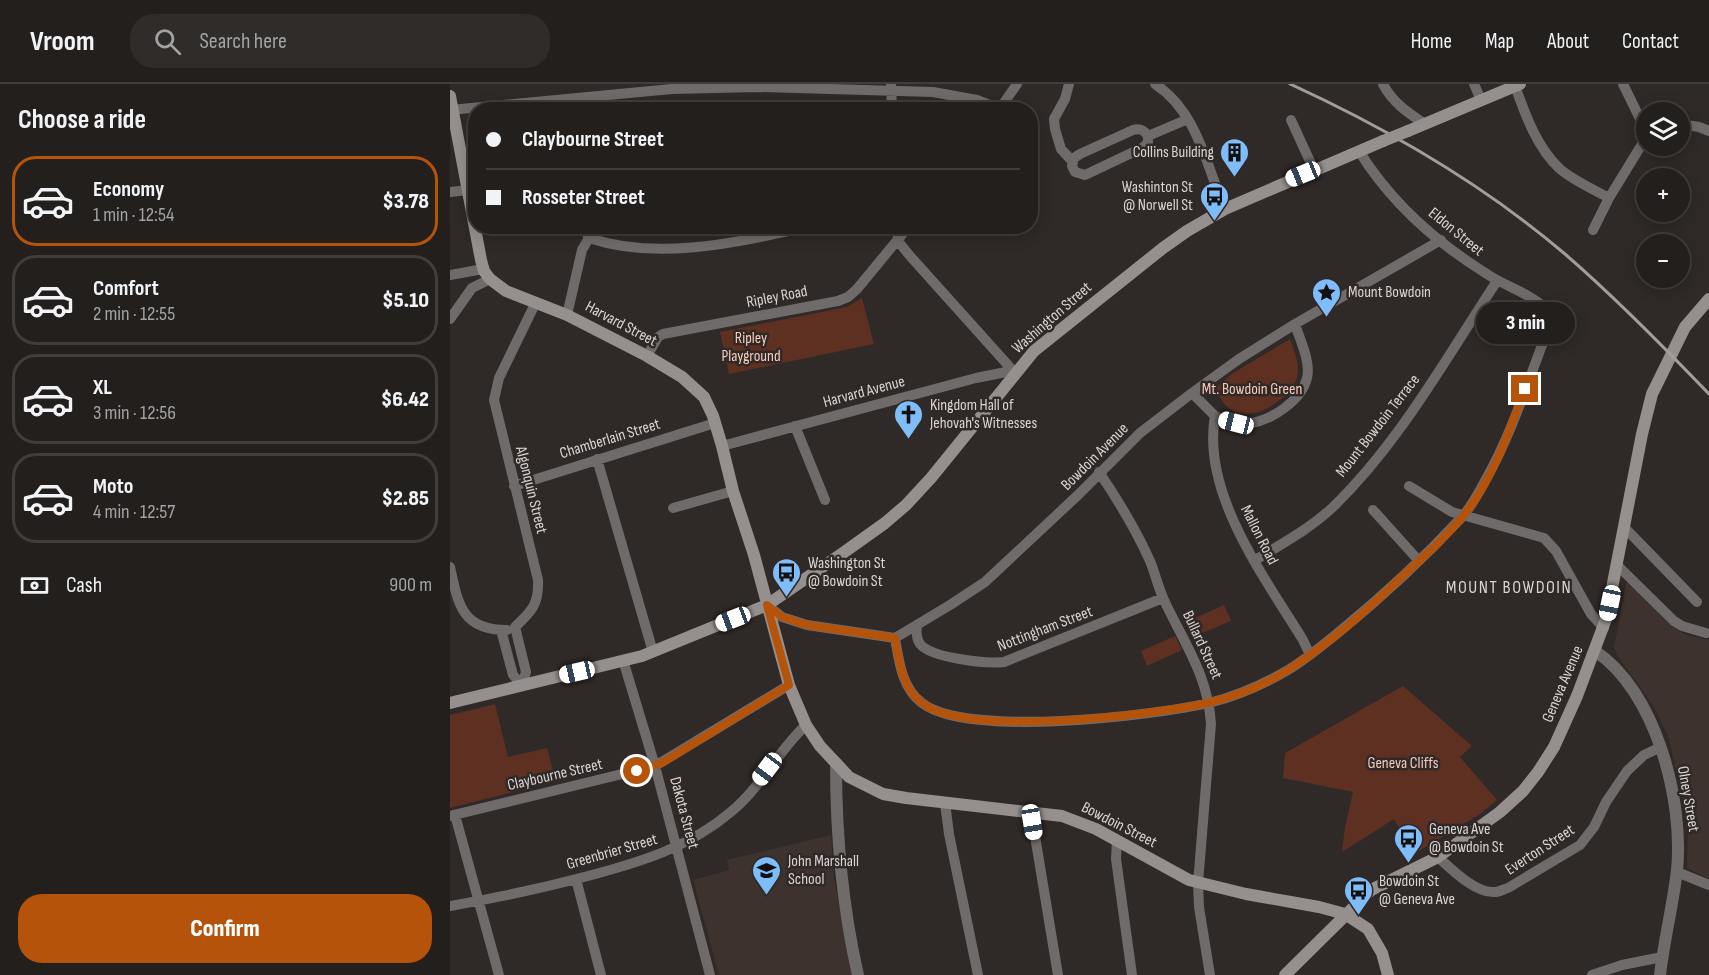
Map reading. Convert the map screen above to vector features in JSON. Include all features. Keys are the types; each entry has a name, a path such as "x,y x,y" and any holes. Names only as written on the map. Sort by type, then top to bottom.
{"main road":[{"name":"Washington Street","path":"450,703 653,652 767,605 852,547 906,505 931,478 1034,351 1187,231 1225,209 1517,85"},
{"path":"450,96 452,110 468,160"},
{"path":"478,234 487,274"},
{"name":"Harvard Street","path":"487,274 506,291 567,315 647,356 682,377 704,397 723,446 733,491 754,555 767,605"},
{"name":"Geneva Avenue","path":"1288,974 1371,890 1438,857 1500,812 1523,791 1554,747 1604,628 1652,394 1685,327 1709,298"},
{"name":"Bowdoin Street","path":"767,605 789,685 806,725 820,746 849,777 883,794 1031,812 1078,821 1164,867 1198,882 1246,894 1319,907 1345,915 1368,929 1382,953 1388,975"}],"street":[{"path":"1004,102 1017,84"},
{"path":"1069,84 1065,99 1054,119 1061,149 1073,162"},
{"path":"1155,84 1171,96 1188,119 1225,209"},
{"path":"1383,84 1387,93 1398,105 1425,124"},
{"path":"1474,84 1481,100"},
{"path":"1623,84 1636,111"},
{"path":"1517,85 1536,136 1547,153 1560,168 1609,198"},
{"path":"891,87 892,102"},
{"path":"528,102 604,94 703,88 891,87 964,97 979,102"},
{"path":"452,110 468,108"},
{"path":"1148,136 1188,119"},
{"path":"1291,120 1314,170"},
{"path":"1690,126 1709,131"},
{"path":"1133,130 1144,131 1148,136 1148,142 1144,147 1085,175 1075,172 1072,166 1074,158 1080,154 1133,130"},
{"name":"Eldon Street","path":"1359,152 1376,178 1395,200 1441,240 1497,281 1539,303 1548,318 1547,332 1511,427 1494,465 1464,515"},
{"path":"1593,230 1636,153"},
{"path":"450,192 468,190"},
{"path":"587,234 589,238"},
{"path":"589,238 625,246 688,247 714,245 771,234"},
{"path":"898,234 898,241 1015,373"},
{"name":"Ripley Road","path":"647,356 658,337 663,334 804,308 848,297 857,290 903,234"},
{"path":"567,315 582,250 589,238"},
{"name":"Bowdoin Avenue","path":"895,638 985,582 1140,433 1192,393 1239,359 1295,324 1441,240"},
{"path":"450,275 487,274"},
{"path":"450,319 472,288 487,274"},
{"name":"Mount Bowdoin Terrace","path":"1254,561 1309,527 1333,507 1365,472 1433,380 1497,281"},
{"name":"Algonquin Street","path":"515,627 528,615 537,601 538,580 496,410 495,391 499,378 536,302"},
{"path":"1192,393 1215,416 1236,423 1253,423 1289,404 1301,392 1307,378 1308,368 1295,324"},
{"name":"Harvard Avenue","path":"723,446 975,378 1006,372 1015,373"},
{"name":"Mallon Road","path":"1215,416 1212,434 1218,473 1237,532 1310,655"},
{"name":"Chamberlain Street","path":"514,486 715,423"},
{"path":"795,426 825,500"},
{"path":"597,459 653,652"},
{"name":"Bullard Street","path":"1099,472 1121,505 1150,561 1163,598 1200,672 1210,702 1211,724 1198,882 1199,907 1210,975"},
{"path":"1409,486 1452,512 1544,538 1550,543 1591,614 1604,628"},
{"path":"673,508 733,491"},
{"path":"1372,510 1419,561"},
{"path":"767,605 782,617 807,625 895,638 900,665 913,695 936,712 947,716 982,720 1063,721 1172,709 1210,702 1260,685 1290,669 1372,605 1464,515"},
{"path":"1624,527 1697,603"},
{"path":"1618,566 1674,621 1682,626 1706,633"},
{"path":"450,567 463,613 482,625 501,630 515,627 526,672 522,685"},
{"name":"Nottingham Street","path":"917,625 919,642 925,648 978,662 1004,662 1163,598"},
{"path":"501,630 513,675 522,685"},
{"name":"Olney Street","path":"1595,651 1610,660 1628,684 1654,728 1661,747 1676,812 1677,872 1660,975"},
{"name":"Dakota Street","path":"623,660 678,847 710,975"},
{"name":"Claybourne Street","path":"452,816 655,766 789,685"},
{"name":"Greenbrier Street","path":"450,906 576,879 637,863 678,847 709,830 734,810 778,755 806,725"},
{"name":"Everton Street","path":"1438,857 1461,878 1485,891 1497,892 1508,888 1580,844 1594,827 1609,796 1627,771 1644,755 1661,747"},
{"path":"836,763 839,858 849,934 858,975"},
{"path":"945,803 949,834 978,975"},
{"path":"1031,812 1058,975"},
{"path":"452,816 499,975"},
{"path":"1117,840 1116,859 1132,975"},
{"path":"1677,872 1709,885"},
{"path":"576,879 601,975"},
{"path":"1592,975 1622,965 1662,957"}],"shaded area":[{"path":"1628,583 1677,630 1689,636 1709,640 1709,879 1687,868 1688,822 1669,739 1654,707 1617,655 1614,647"},
{"name":"John Marshall School","path":"831,835 834,879 852,975 719,975 693,880 729,870 727,860"}],"green space":[{"name":"Ripley Playground","path":"862,298 874,344 729,374 720,332 847,307"},
{"name":"Mt. Bowdoin Green","path":"1290,339 1297,359 1298,375 1292,388 1285,395 1268,408 1249,414 1231,410 1224,404 1214,389 1233,373"},
{"path":"1224,605 1231,621 1195,636 1188,621"},
{"path":"1175,636 1182,650 1147,666 1141,651"},
{"name":"Geneva Cliffs","path":"1403,686 1472,746 1460,757 1497,800 1480,814 1414,854 1394,819 1342,852 1353,792 1283,778 1285,753"},
{"path":"495,704 508,757 547,748 556,781 450,808 450,715"}],"railway":[{"path":"1290,84 1327,101 1434,160 1534,228 1639,323 1709,394"}],"place":[{"name":"Collins Building","path":"1235,178"},
{"name":"Washinton St @ Norwell St","path":"1214,222"},
{"name":"Mount Bowdoin","path":"1327,318"},
{"name":"Kingdom Hall of Jehovah's Witnesses","path":"909,440"},
{"name":"Washington St @ Bowdoin St","path":"787,598"},
{"name":"Geneva Ave @ Bowdoin St","path":"1408,864"},
{"name":"John Marshall School","path":"767,896"},
{"name":"Bowdoin St @ Geneva Ave","path":"1358,916"}],"district":[{"name":"MOUNT BOWDOIN","path":"1509,587"}],"route":[{"path":"637,771 662,763 789,685 767,605 782,617 807,625 895,638 900,665 913,695 923,704 947,716 1026,722 1063,721 1172,709 1210,702 1260,685 1310,655 1372,605 1464,515 1494,465 1525,389"}]}
